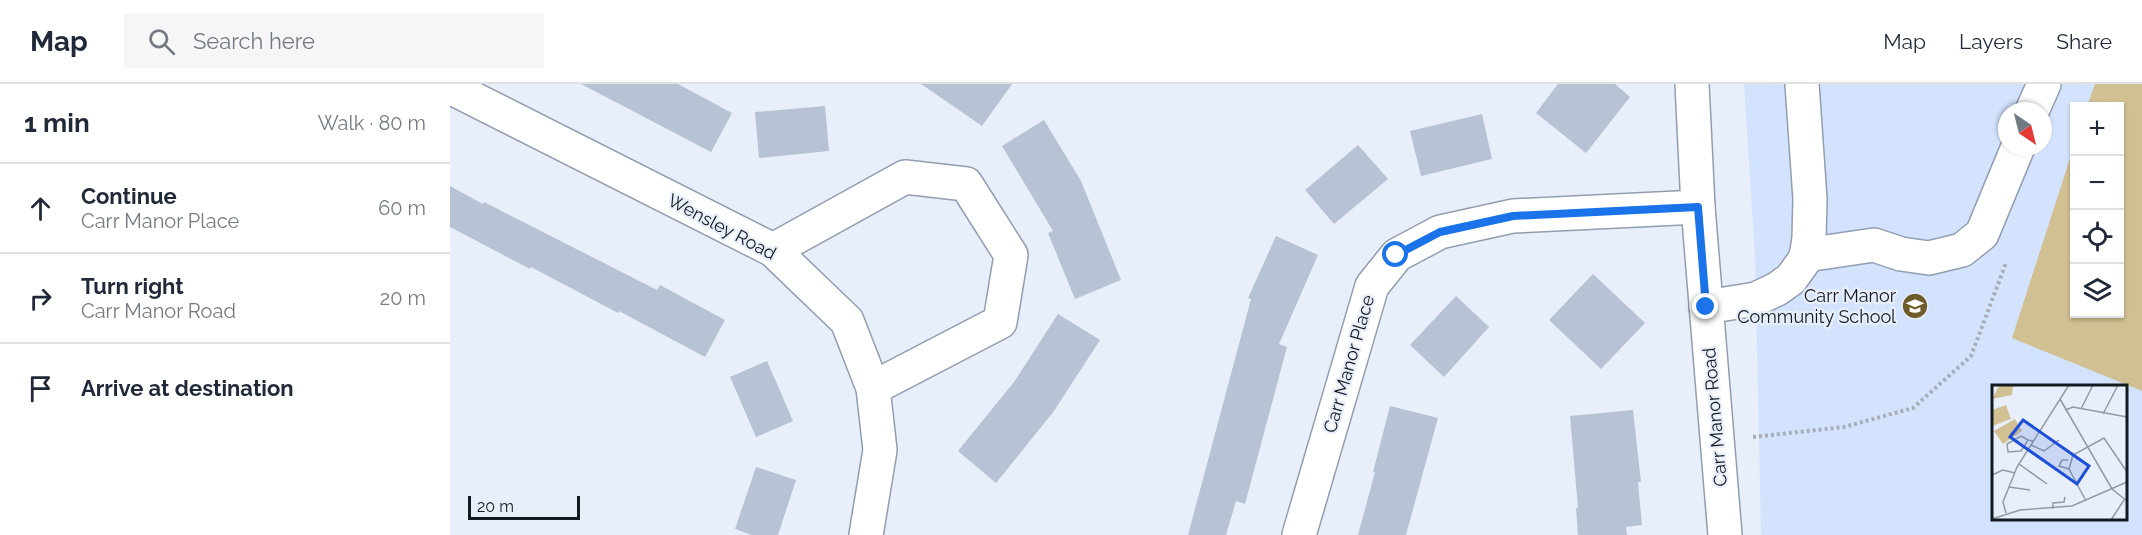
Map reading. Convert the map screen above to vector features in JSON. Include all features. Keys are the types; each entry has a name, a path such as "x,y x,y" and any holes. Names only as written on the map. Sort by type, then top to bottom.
{"street":[{"name":"Carr Manor Road","path":"1692,84 1698,207 1725,535"},
{"path":"1706,307 1756,299 1777,289 1791,279 1806,255 1810,199 1802,84"},
{"path":"2036,102 2044,84"},
{"name":"Wensley Road","path":"450,87 773,250 846,321 873,388 880,450 866,535"},
{"path":"1806,255 1874,245 1901,254 1929,258 1962,250 1982,234 2014,156"},
{"path":"773,250 905,177 966,184 1011,255 1000,322 873,388"},
{"name":"Carr Manor Place","path":"1299,535 1372,286 1396,255 1440,232 1513,216 1698,207"}],"path":[{"path":"1747,438 1844,427 1912,408 1971,356 2008,258"}],"shaded area":[{"name":"Carr Manor Community School","path":"1744,84 2142,84 2142,535 1761,535 1755,257"},
{"path":"2095,84 2142,84 2142,391 2012,338 2070,158 2070,318 2124,318 2124,102 2088,102"}],"building":[{"path":"581,84 678,84 732,113 711,152"},
{"path":"921,84 1012,84 982,126"},
{"path":"1558,84 1615,84 1630,97 1586,153 1536,113"},
{"path":"825,106 829,151 759,158 755,112"},
{"path":"1482,114 1492,159 1421,176 1410,131"},
{"path":"1044,120 1081,181 1121,280 1075,299 1048,233 1053,231 1002,146"},
{"path":"1358,145 1388,179 1334,224 1305,190"},
{"path":"450,186 657,290 660,285 725,320 705,357 619,311 618,313 450,227"},
{"path":"1276,236 1318,255 1279,344 1287,347 1245,504 1236,501 1226,535 1188,535 1251,299 1248,298"},
{"path":"1593,274 1645,323 1601,369 1549,320"},
{"path":"1456,296 1489,327 1444,377 1410,345"},
{"path":"1058,314 1100,340 1054,411 996,483 958,451 1014,382"},
{"path":"767,361 793,421 756,437 730,377"},
{"path":"1390,406 1438,418 1406,535 1358,535 1375,472 1373,472"},
{"path":"1633,410 1641,482 1638,482 1642,525 1626,527 1627,535 1578,535 1576,508 1578,508 1570,416"},
{"path":"756,467 796,480 778,535 752,535 735,529"}],"place":[{"name":"Carr Manor Community School","path":"1915,306"}],"route":[{"path":"1396,255 1440,232 1513,216 1698,207 1706,307"}]}
